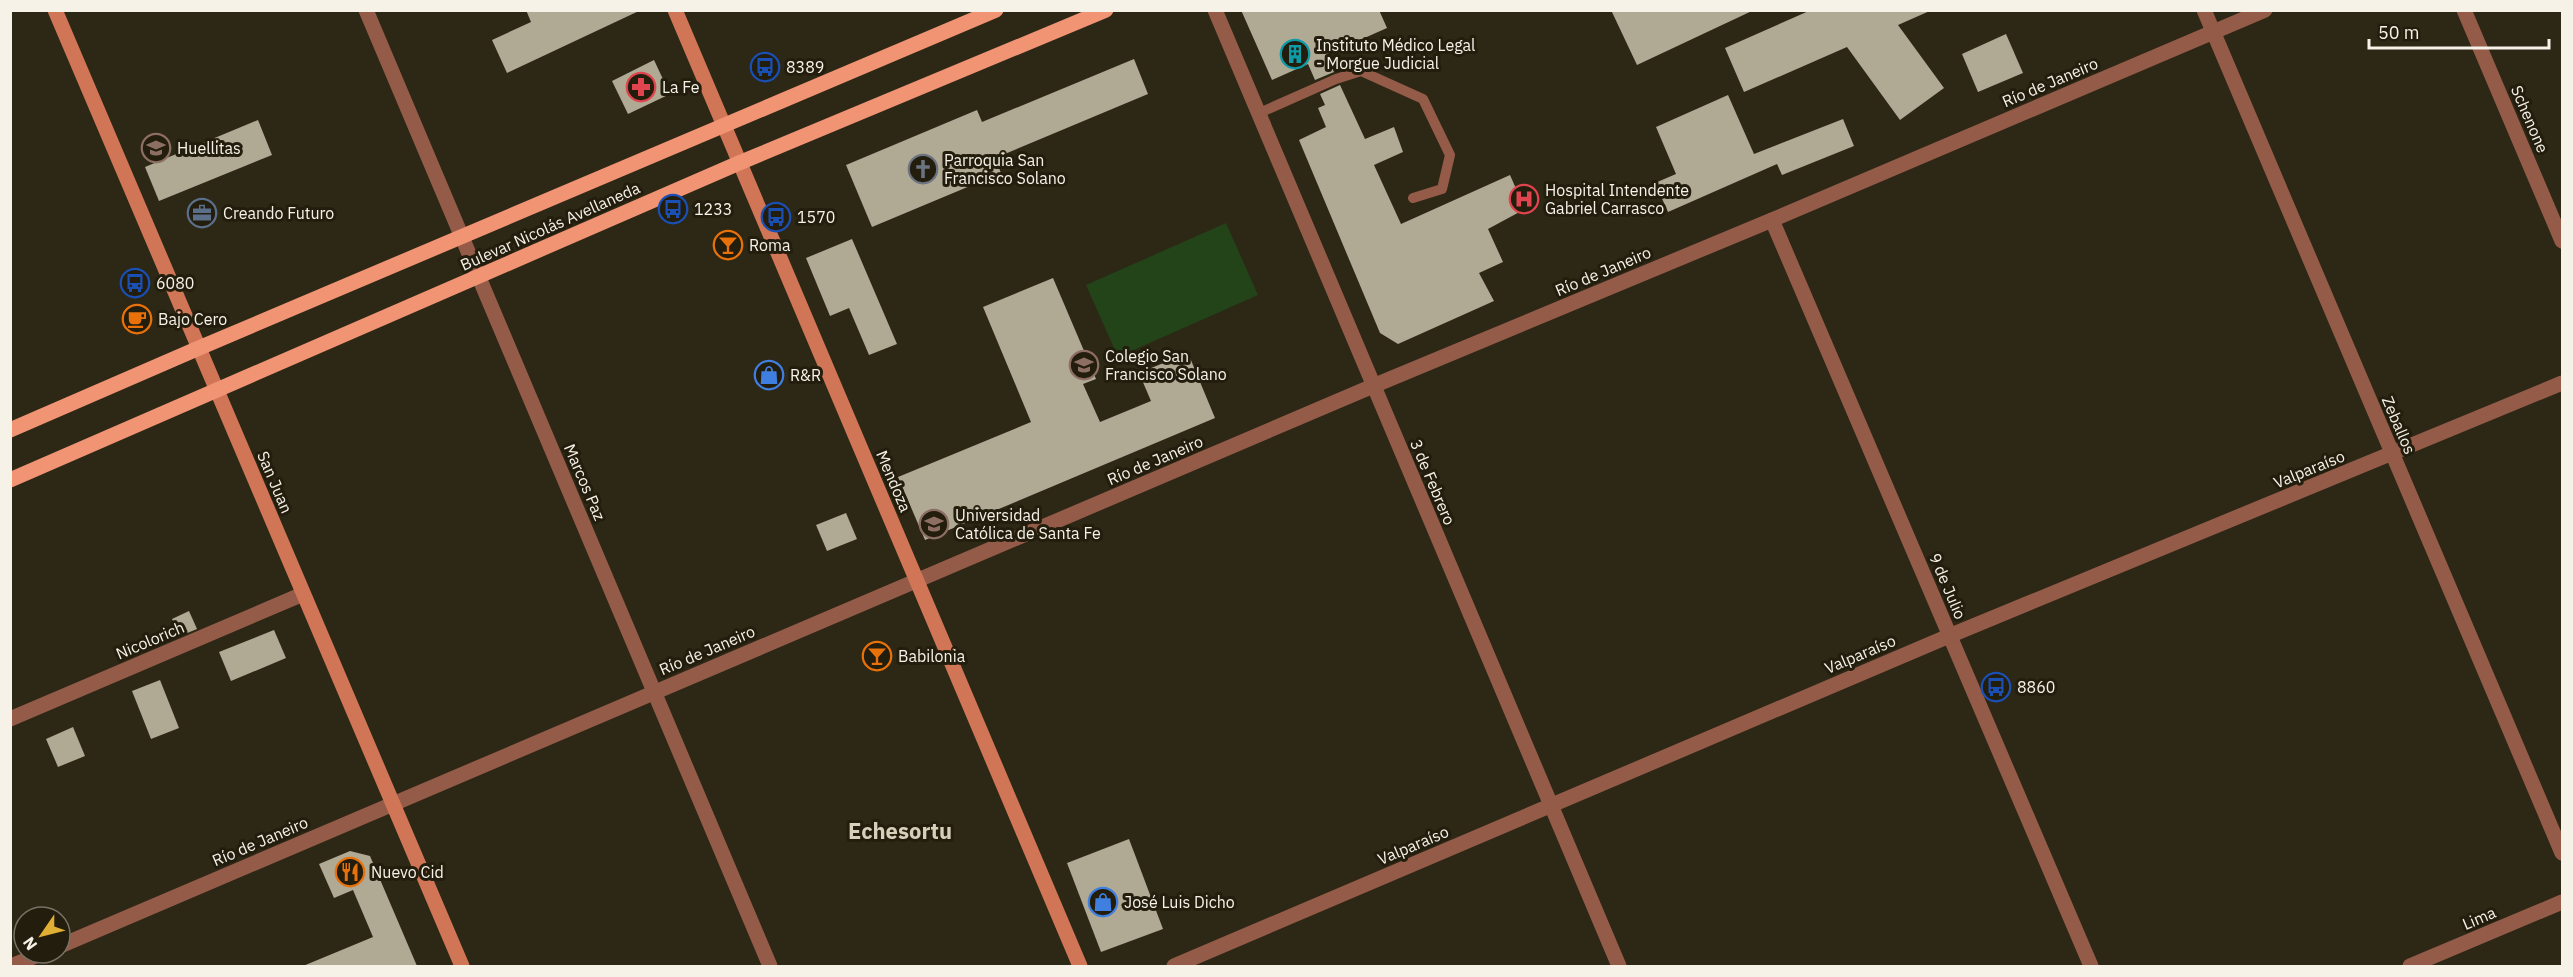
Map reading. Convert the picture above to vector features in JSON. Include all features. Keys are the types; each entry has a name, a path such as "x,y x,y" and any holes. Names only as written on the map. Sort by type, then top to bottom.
{"main road":[{"name":"San Juan","path":"55,10 462,966"},
{"name":"Mendoza","path":"675,10 1080,966"},
{"name":"Bulevar Nicolás Avellaneda","path":"10,430 996,10"},
{"name":"Bulevar Nicolás Avellaneda","path":"10,480 740,163 1106,10"}],"street":[{"name":"Marcos Paz","path":"366,10 770,966"},
{"name":"3 de Febrero","path":"1215,10 1619,966"},
{"name":"Zeballos","path":"2204,10 2391,455 2562,853"},
{"name":"Río de Janeiro","path":"72,941 1373,386 1772,220 2265,10"},
{"name":"Schenone","path":"2464,10 2562,241"},
{"name":"9 de Julio","path":"1772,220 2091,966"},
{"name":"Valparaíso","path":"1174,966 1949,636 2562,383"},
{"name":"Nicolorich","path":"10,719 303,594"},
{"name":"Lima","path":"2410,966 2562,902"}],"lane":[{"path":"1257,114 1336,79 1361,71 1423,99 1450,155 1442,189 1413,198"}],"green space":[{"path":"1226,223 1258,295 1118,357 1086,285"}],"building":[{"path":"526,10 641,10 507,73 492,40 531,22"},
{"name":"Instituto Médico Legal - Morgue Judicial","path":"1241,10 1379,10 1387,28 1326,55 1334,72 1315,80 1308,64 1272,80"},
{"path":"1611,10 1754,10 1637,65"},
{"path":"1811,10 1932,10 1898,25 1944,88 1900,120 1847,47 1744,92 1725,48"},
{"path":"2006,34 2023,73 1978,92 1962,54"},
{"name":"Parroquia San Francisco Solano","path":"1134,59 1148,94 995,158 1001,173 872,227 846,165 977,110 982,122"},
{"name":"La Fe","path":"654,60 670,94 628,114 612,81"},
{"path":"1340,85 1365,139 1394,127 1403,152 1374,165 1401,224 1510,175 1525,209 1488,229 1503,262 1479,273 1494,301 1398,344 1380,333 1299,140 1326,127 1318,108 1325,105 1320,94"},
{"path":"1728,95 1754,154 1843,119 1854,146 1782,175 1777,164 1668,212 1655,183 1676,174 1656,127"},
{"path":"258,120 272,155 159,201 145,167"},
{"path":"852,239 897,344 869,355 849,308 830,316 806,258"},
{"path":"1053,278 1096,379 1083,384 1100,422 1151,401 1139,373 1188,353 1215,418 925,540 898,477 1031,422 983,307"},
{"path":"846,513 857,539 827,551 816,525"},
{"path":"189,611 197,629 180,636 172,619"},
{"path":"274,630 286,658 231,681 219,652"},
{"path":"160,680 179,728 151,739 132,691"},
{"path":"73,727 85,756 58,767 46,739"},
{"path":"1129,839 1163,929 1101,952 1067,863"},
{"path":"350,851 370,856 417,966 303,966 373,937 353,890 334,898 319,864"}],"place":[{"name":"Instituto Médico Legal - Morgue Judicial","path":"1295,54"},
{"name":"8389","path":"765,67"},
{"name":"La Fe","path":"641,87"},
{"name":"Huellitas","path":"156,148"},
{"name":"Parroquia San Francisco Solano","path":"923,169"},
{"name":"Hospital Intendente Gabriel Carrasco","path":"1524,199"},
{"name":"1233","path":"673,209"},
{"name":"Creando Futuro","path":"202,213"},
{"name":"1570","path":"776,217"},
{"name":"Roma","path":"728,245"},
{"name":"6080","path":"135,283"},
{"name":"Bajo Cero","path":"137,319"},
{"name":"Colegio San Francisco Solano","path":"1084,365"},
{"name":"R&R","path":"769,375"},
{"name":"Universidad Católica de Santa Fe","path":"934,524"},
{"name":"Babilonia","path":"877,656"},
{"name":"8860","path":"1996,687"},
{"name":"Nuevo Cid","path":"350,872"},
{"name":"José Luis Dicho","path":"1103,902"}],"district":[{"name":"Echesortu","path":"900,830"}]}
